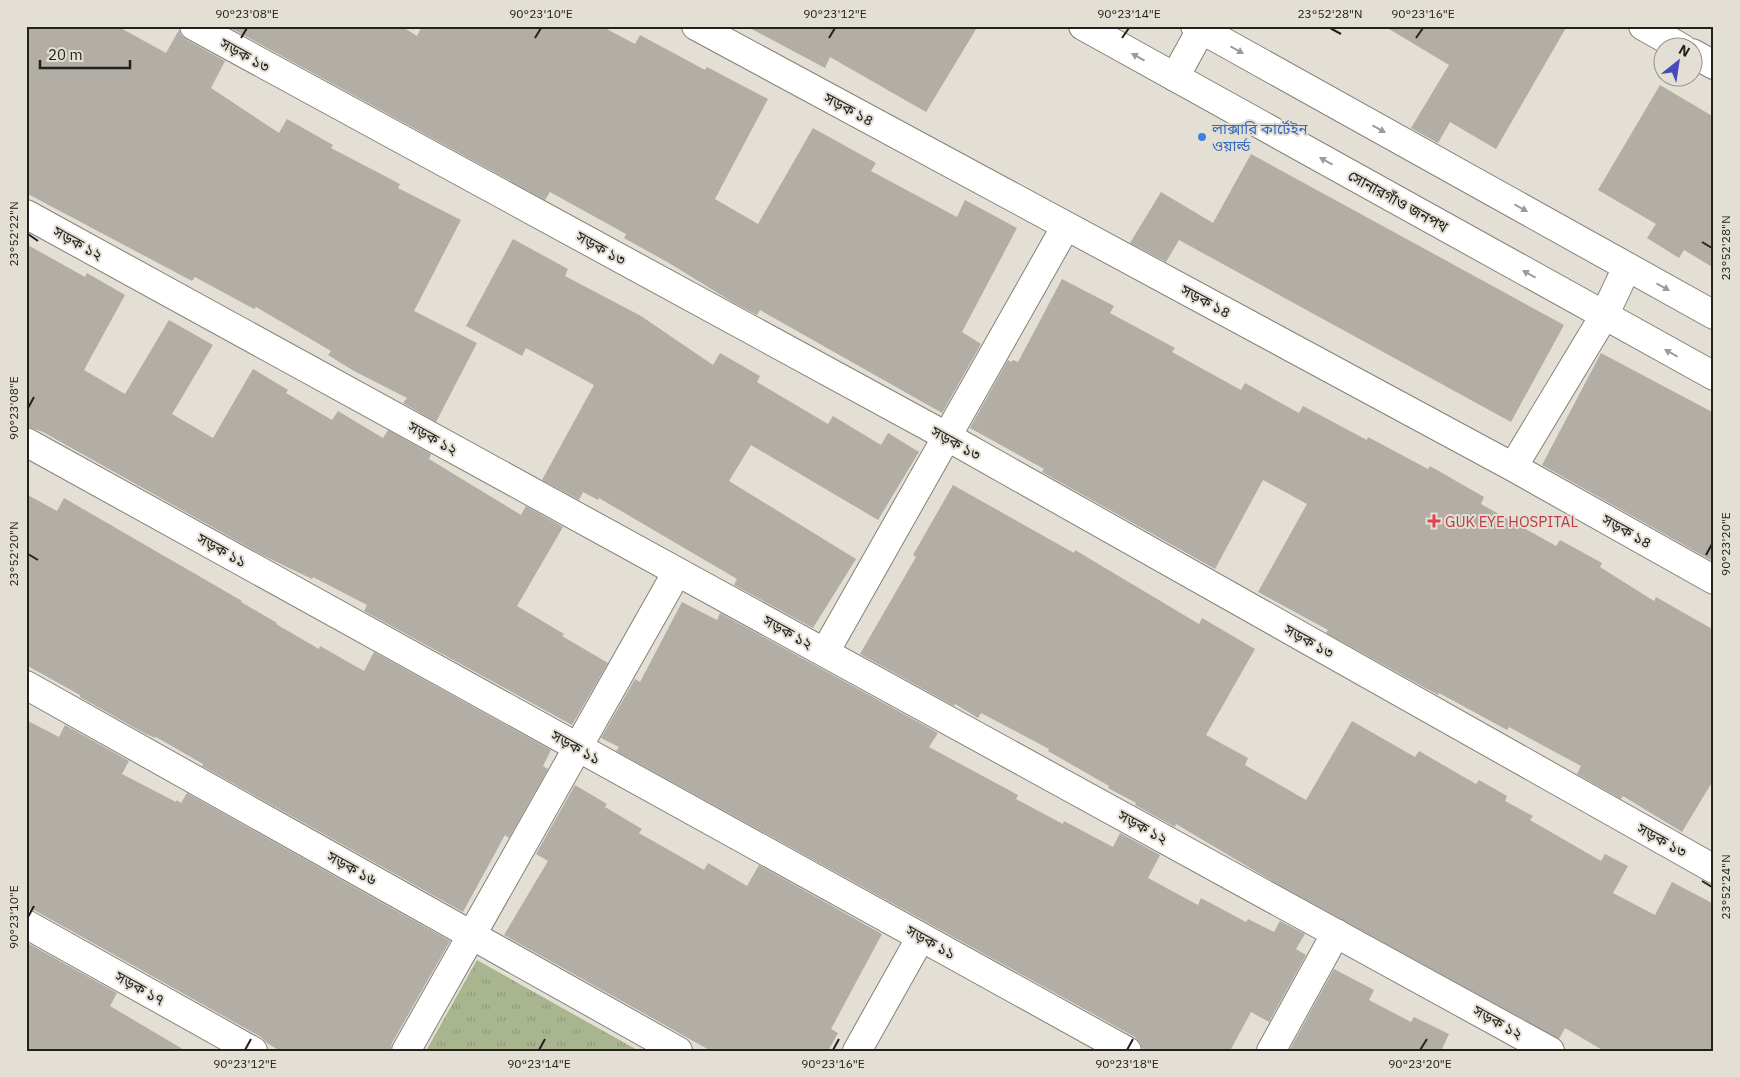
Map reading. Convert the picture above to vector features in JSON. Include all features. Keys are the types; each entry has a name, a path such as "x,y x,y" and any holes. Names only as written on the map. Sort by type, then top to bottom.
{"street":[{"name":"সড়ক ১৩","path":"194,26 946,436 1714,869"},
{"name":"সড়ক ১৪","path":"696,26 1513,467 1714,580"},
{"name":"সোনারগাঁও জনপথ","path":"1083,26 1714,376"},
{"path":"1643,26 1664,38"},
{"path":"1175,77 1200,27 1714,314"},
{"path":"1702,59 1714,65"},
{"name":"সড়ক ১২","path":"26,214 1550,1051"},
{"path":"824,652 1066,226"},
{"path":"1513,467 1604,316 1627,267"},
{"name":"সড়ক ১১","path":"26,442 1126,1051"},
{"path":"406,1051 677,572"},
{"name":"সড়ক ১৬","path":"26,685 678,1051"},
{"name":"সড়ক ১৭","path":"26,924 253,1051"},
{"path":"1271,1051 1336,933"},
{"path":"857,1051 921,937"}],"green space":[{"path":"477,960 639,1051 426,1051"}],"building":[{"path":"26,26 117,26 166,53 179,30 181,35 187,40 225,61 211,88 279,133 287,119 333,145 331,148 400,184 398,188 461,220 414,311 477,343 436,422 403,403 407,398 354,371 328,355 331,351 256,307 254,309 195,277 192,281 26,193"},
{"path":"227,26 401,26 417,36 422,26 601,26 635,44 640,35 705,70 707,67 768,99 715,199 758,224 813,128 876,163 871,171 957,217 965,200 1017,228 962,332 981,344 942,413 760,310 757,315 734,303 624,238 626,234 550,192 545,200"},
{"path":"746,26 978,26 926,112 830,57 825,68"},
{"path":"1384,26 1567,26 1496,149 1450,122 1438,143 1411,128 1449,65"},
{"path":"1658,88 1665,88 1714,117 1714,268 1684,250 1679,258 1647,238 1656,224 1598,190"},
{"path":"1251,154 1564,325 1511,422 1179,240 1166,262 1130,243 1161,192 1213,223"},
{"path":"513,239 568,269 565,276 641,316 713,365 720,353 760,376 757,382 828,424 833,416 881,445 888,433 919,452 878,520 751,445 729,481 856,559 813,628 734,585 737,579 599,498 598,500 583,492 579,500 542,480 594,385 526,348 522,356 466,326"},
{"path":"26,244 85,277 87,273 125,295 84,370 125,394 169,320 213,345 172,414 213,438 253,369 288,390 286,393 332,420 338,411 383,438 388,430 431,454 429,459 521,515 526,506 563,527 517,606 564,634 562,636 608,663 572,725 364,611 367,605 313,577 312,579 264,556 43,432 26,426"},
{"path":"1062,279 1114,306 1110,313 1175,348 1172,352 1241,390 1245,383 1299,413 1303,406 1367,440 1368,437 1428,469 1430,466 1484,497 1481,504 1556,546 1560,540 1602,563 1600,567 1654,601 1656,597 1714,630 1714,779 1682,832 1623,796 1621,799 1577,774 1581,766 1509,727 1507,730 1439,693 1438,695 1326,633 1328,630 1258,592 1307,504 1263,480 1215,569 1042,472 1044,469 970,428 1008,360 1018,362"},
{"path":"1601,353 1714,413 1714,562 1542,465"},
{"path":"953,485 1074,553 1075,550 1199,624 1202,618 1255,649 1206,735 1248,758 1245,765 1306,800 1352,721 1415,757 1419,751 1476,784 1479,780 1507,796 1505,801 1533,816 1530,820 1601,861 1605,854 1628,866 1613,893 1655,915 1672,882 1714,904 1714,1051 1604,1051 1565,1028 1559,1039 1267,878 1176,824 1175,827 1135,805 1136,803 1108,788 1109,786 1048,751 1049,749 981,713 978,718 955,704 954,706 860,654 916,557 913,555"},
{"path":"26,494 57,511 64,498 242,601 276,624 319,649 320,646 364,671 374,652 551,750 543,766 548,769 509,838 505,835 463,912 26,665"},
{"path":"682,602 717,620 720,613 938,733 929,747 1018,795 1016,799 1063,824 1064,821 1113,847 1120,833 1160,855 1148,878 1198,905 1201,898 1246,922 1248,919 1274,932 1280,921 1305,934 1296,949 1306,955 1269,1022 1251,1012 1230,1051 1148,1051 1142,1048 1135,1037 616,751 619,747 601,738 635,679 640,682"},
{"path":"26,720 59,737 65,725 129,761 122,774 176,802 177,800 181,803 187,793 450,941 392,1043 390,1051 280,1051 261,1037 34,910 26,908"},
{"path":"575,785 607,804 605,807 642,829 639,833 704,870 708,863 747,886 759,865 882,934 831,1029 838,1033 828,1051 711,1051 504,935 548,861 536,854"},
{"path":"26,942 117,993 110,1006 186,1051 26,1051"},
{"path":"1334,969 1374,990 1369,1000 1411,1022 1414,1017 1449,1034 1441,1051 1289,1051"}],"place":[{"name":"লাক্সারি কার্টেইন ওয়ার্ল্ড","path":"1202,137"},
{"name":"GUK EYE HOSPITAL","path":"1434,521"}]}
